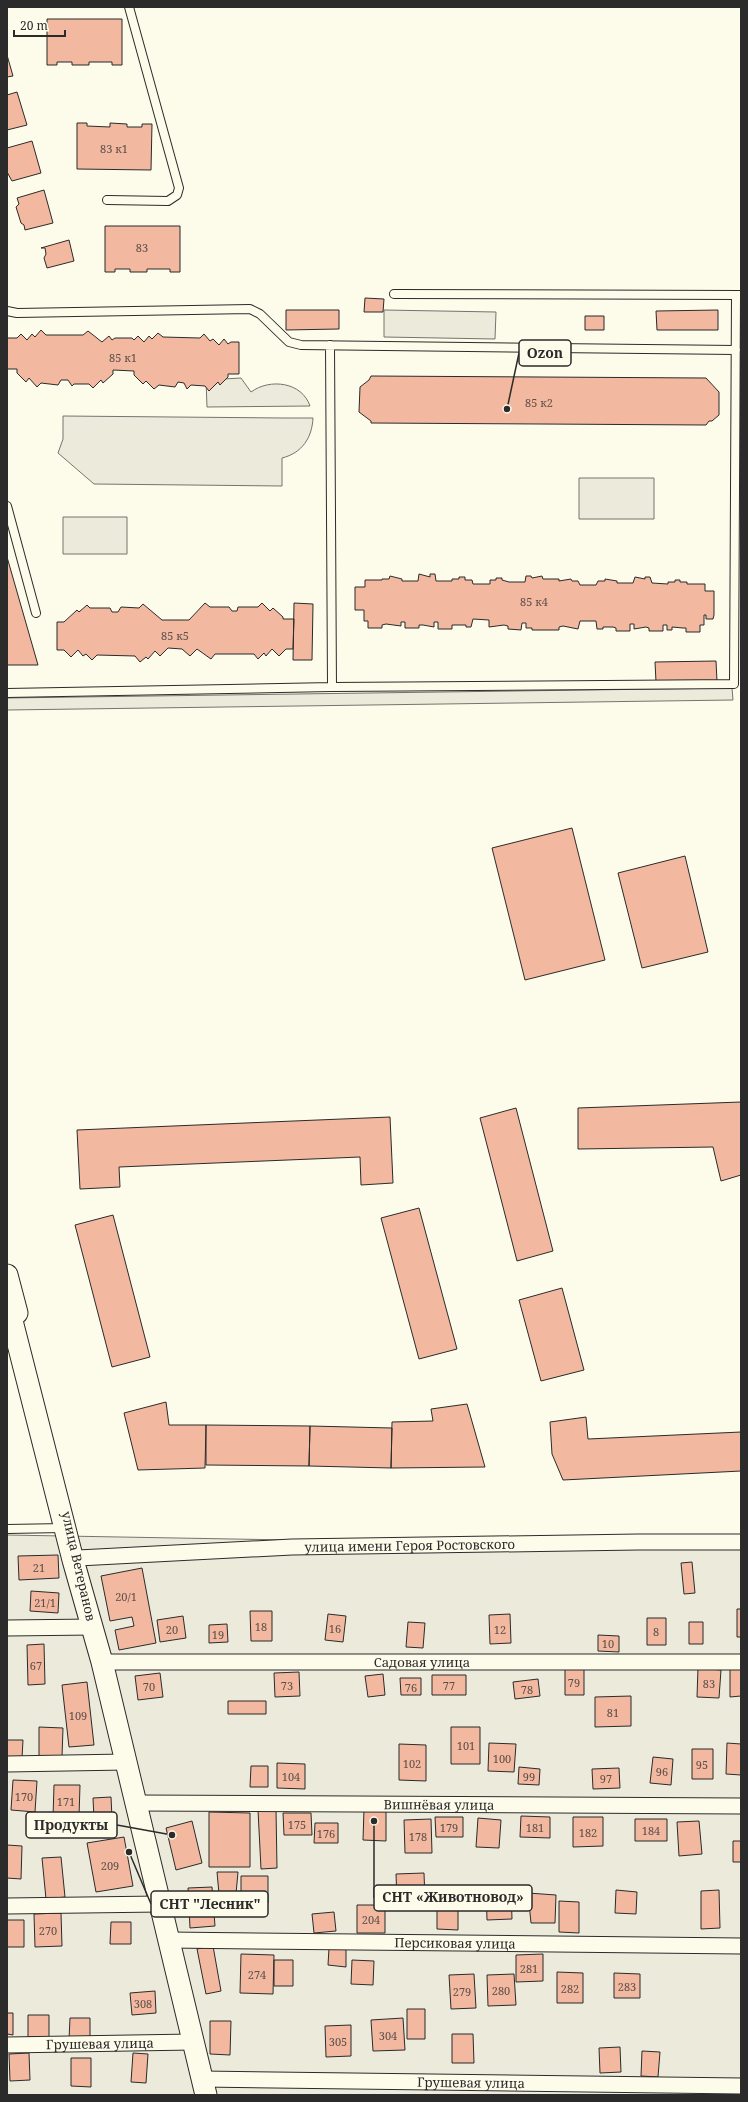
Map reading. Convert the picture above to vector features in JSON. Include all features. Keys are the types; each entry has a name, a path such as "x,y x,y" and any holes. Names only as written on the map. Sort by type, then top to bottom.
{"street":[{"name":"улица Ветеранов","path":"7,1275 93,1627"},
{"name":"улица Ветеранов","path":"7,1301 68,1528 78,1558 93,1627"},
{"name":"улица имени Героя Ростовского","path":"78,1558 292,1547 741,1542"},
{"path":"7,1628 93,1627 204,2087"},
{"name":"Садовая улица","path":"102,1662 741,1662"},
{"path":"7,1764 126,1762"},
{"name":"Вишнёвая улица","path":"136,1803 741,1806"},
{"path":"7,1906 160,1904"},
{"name":"Персиковая улица","path":"168,1940 741,1946"},
{"name":"Грушевая улица","path":"7,2045 193,2042"},
{"name":"Грушевая улица","path":"204,2087 741,2086"}],"lane":[{"path":"107,200 168,200 178,195 179,188 129,7"},
{"path":"7,693 332,687 734,684 736,350 738,295 394,294"},
{"path":"7,311 17,313 250,309 260,314 289,342 301,345 736,350"},
{"path":"330,345 332,687"},
{"path":"7,506 36,612"},
{"path":"7,1529 68,1528"}],"shaded area":[{"path":"384,310 496,312 495,339 384,337"},
{"path":"241,378 251,392 267,385 276,384 293,387 306,398 310,406 207,407 206,380"},
{"path":"63,416 313,418 311,432 305,444 289,456 282,458 282,486 94,484 58,453 63,439"},
{"path":"579,478 654,478 654,519 579,519"},
{"path":"63,517 127,517 127,554 63,554"},
{"path":"732,688 733,700 7,710 7,698"},
{"path":"7,1535 741,1548 741,2095 7,2095"}],"building":[{"path":"47,19 122,19 122,65 112,65 112,62 89,62 89,65 72,65 72,62 57,62 57,65 47,65"},
{"path":"7,55 13,76 7,77"},
{"path":"17,92 27,125 7,130 7,95"},
{"path":"77,123 87,123 87,126 110,127 110,123 127,124 127,127 142,127 142,124 152,124 151,170 77,169"},
{"path":"32,141 41,173 12,181 7,172 7,148"},
{"path":"44,190 53,223 25,230 16,207 19,204 17,198"},
{"path":"105,226 180,226 180,272 170,272 170,269 147,269 147,272 130,272 130,269 115,269 115,272 105,272"},
{"path":"69,240 74,261 47,268 44,258 46,254 45,248 41,248"},
{"path":"365,298 384,299 383,312 364,312"},
{"path":"286,310 339,310 339,329 286,330"},
{"path":"718,310 718,330 657,330 656,311"},
{"path":"585,316 604,316 604,330 585,330"},
{"path":"41,330 46,335 83,335 88,331 102,342 109,336 112,340 115,338 132,338 134,340 138,336 144,342 149,336 152,339 158,333 163,337 200,338 204,334 210,341 213,339 219,345 224,339 228,344 231,342 239,342 239,374 228,374 228,377 220,385 218,382 209,391 205,386 191,385 187,389 184,383 178,382 175,387 159,385 154,389 146,381 143,384 134,375 134,371 113,370 113,374 103,383 101,380 93,388 89,384 74,384 72,386 68,380 61,380 58,385 41,383 37,387 29,378 26,382 17,373 17,369 7,369 7,338 17,338 21,334 27,340 32,334 35,337"},
{"path":"371,376 706,378 719,392 719,415 712,421 709,421 706,425 371,423 371,421 359,412 360,387 369,380"},
{"path":"7,557 38,665 7,665"},
{"path":"419,574 430,577 430,574 435,574 436,581 452,581 452,579 465,577 465,580 472,580 473,584 490,584 490,580 496,580 496,578 502,578 502,580 509,582 525,582 526,576 531,576 532,578 542,576 543,579 559,579 559,581 571,579 572,581 578,581 580,585 596,585 598,581 605,581 605,579 617,581 617,583 633,583 635,577 645,579 645,577 650,577 652,583 668,584 668,582 680,580 680,582 687,582 687,584 705,584 705,591 714,591 714,615 713,619 706,619 706,615 704,615 704,625 700,625 700,632 686,632 686,628 672,627 672,630 667,630 667,625 663,625 663,631 649,631 649,628 646,627 634,629 634,624 630,624 630,631 616,631 616,628 613,627 603,627 603,629 597,629 596,621 580,621 578,629 563,626 559,627 559,630 532,630 532,628 526,628 526,623 522,623 521,630 508,629 508,626 504,625 489,627 489,620 473,619 471,627 466,627 466,625 452,625 452,629 438,629 438,622 434,622 434,627 419,625 419,628 405,628 405,622 401,622 401,626 386,624 382,625 382,628 368,628 368,621 364,621 364,610 355,610 355,587 365,587 365,580 389,579 390,576 402,579 402,581 418,581"},
{"path":"205,603 210,607 229,607 232,611 237,611 238,607 258,607 262,603 270,611 273,608 283,617 283,619 294,619 293,649 286,649 279,656 272,649 266,656 264,653 258,659 254,654 215,654 211,659 197,649 190,656 182,649 168,648 160,656 155,651 148,659 146,657 140,662 135,656 97,655 92,660 86,654 83,656 78,650 71,657 64,650 57,650 57,622 64,622 77,610 79,612 87,605 90,608 110,608 112,612 118,612 121,607 139,608 143,604 162,620 189,620"},
{"path":"294,603 313,604 312,660 293,660"},
{"path":"716,661 717,681 656,682 655,662"},
{"path":"572,828 605,960 525,980 492,848"},
{"path":"685,856 708,952 642,968 618,873"},
{"path":"741,1102 741,1175 721,1181 713,1147 578,1149 578,1108"},
{"path":"516,1108 553,1251 517,1261 480,1118"},
{"path":"390,1117 393,1183 361,1185 360,1157 119,1167 120,1187 80,1189 77,1130"},
{"path":"419,1208 457,1349 419,1359 381,1218"},
{"path":"113,1215 150,1357 112,1367 75,1225"},
{"path":"562,1288 584,1370 541,1381 519,1300"},
{"path":"166,1402 169,1425 206,1425 205,1468 138,1470 124,1413"},
{"path":"467,1404 485,1467 391,1468 392,1422 433,1421 431,1409"},
{"path":"586,1417 588,1439 741,1432 741,1471 563,1480 552,1454 550,1422"},
{"path":"206,1425 310,1426 309,1466 206,1465"},
{"path":"310,1426 392,1428 391,1468 309,1466"},
{"path":"58,1555 59,1578 19,1580 18,1556"},
{"path":"692,1562 695,1593 684,1594 681,1563"},
{"path":"142,1568 156,1643 119,1650 115,1630 134,1626 132,1617 110,1621 101,1576"},
{"path":"31,1591 59,1593 58,1613 30,1611"},
{"path":"737,1609 741,1609 741,1637 737,1637"},
{"path":"250,1611 272,1611 272,1641 251,1641"},
{"path":"328,1614 346,1616 343,1642 325,1640"},
{"path":"510,1614 511,1643 490,1644 489,1615"},
{"path":"183,1616 186,1638 160,1642 157,1620"},
{"path":"647,1618 666,1618 666,1645 647,1645"},
{"path":"408,1622 425,1623 423,1648 406,1647"},
{"path":"689,1622 703,1622 703,1644 689,1644"},
{"path":"227,1624 228,1642 209,1643 209,1625"},
{"path":"598,1635 619,1636 619,1652 598,1651"},
{"path":"44,1644 45,1684 28,1685 27,1645"},
{"path":"698,1668 721,1670 719,1698 697,1697"},
{"path":"565,1669 584,1669 584,1695 565,1695"},
{"path":"730,1669 741,1669 741,1696 730,1697"},
{"path":"299,1672 300,1696 275,1697 274,1673"},
{"path":"160,1673 163,1697 138,1700 135,1676"},
{"path":"383,1674 385,1695 368,1697 365,1676"},
{"path":"432,1675 466,1675 466,1695 432,1695"},
{"path":"400,1678 421,1678 421,1695 401,1695"},
{"path":"538,1679 540,1696 515,1699 513,1682"},
{"path":"87,1682 94,1745 69,1747 62,1685"},
{"path":"631,1696 631,1726 595,1727 595,1697"},
{"path":"228,1701 266,1701 266,1714 228,1714"},
{"path":"39,1727 63,1728 62,1757 39,1757"},
{"path":"451,1727 480,1727 480,1764 451,1764"},
{"path":"7,1740 23,1740 22,1758 7,1758"},
{"path":"489,1743 516,1744 514,1772 488,1771"},
{"path":"727,1743 741,1744 741,1775 726,1774"},
{"path":"399,1744 426,1745 426,1781 399,1780"},
{"path":"692,1749 713,1749 713,1779 692,1779"},
{"path":"653,1757 673,1759 671,1785 650,1783"},
{"path":"277,1763 305,1764 305,1789 277,1788"},
{"path":"251,1766 268,1766 268,1787 250,1787"},
{"path":"519,1767 540,1769 539,1785 518,1784"},
{"path":"619,1768 620,1788 593,1789 592,1769"},
{"path":"13,1780 37,1781 35,1812 11,1810"},
{"path":"54,1785 80,1785 79,1817 53,1817"},
{"path":"111,1797 112,1818 94,1819 93,1798"},
{"path":"276,1809 277,1868 261,1869 258,1810"},
{"path":"364,1809 386,1810 386,1841 363,1840"},
{"path":"209,1812 250,1813 250,1867 209,1867"},
{"path":"283,1813 311,1813 312,1835 284,1835"},
{"path":"521,1816 550,1817 550,1838 520,1837"},
{"path":"435,1817 463,1817 463,1837 436,1837"},
{"path":"573,1817 603,1817 603,1846 573,1847"},
{"path":"478,1818 501,1820 499,1848 476,1847"},
{"path":"431,1819 432,1853 405,1853 404,1820"},
{"path":"635,1819 667,1819 667,1841 635,1841"},
{"path":"192,1821 202,1863 176,1870 166,1828"},
{"path":"699,1821 702,1854 679,1856 677,1822"},
{"path":"315,1823 338,1823 338,1843 314,1843"},
{"path":"124,1837 133,1886 96,1892 87,1843"},
{"path":"733,1841 741,1841 741,1862 733,1862"},
{"path":"7,1845 22,1846 21,1879 7,1878"},
{"path":"61,1857 65,1897 46,1899 42,1858"},
{"path":"217,1872 238,1872 236,1894 219,1894"},
{"path":"424,1873 425,1900 397,1901 396,1874"},
{"path":"241,1876 268,1876 268,1903 241,1903"},
{"path":"212,1887 215,1926 190,1928 188,1888"},
{"path":"486,1887 511,1887 512,1919 487,1920"},
{"path":"616,1890 637,1892 636,1914 615,1913"},
{"path":"719,1890 720,1928 701,1929 701,1891"},
{"path":"528,1893 556,1895 555,1923 531,1923"},
{"path":"559,1901 579,1902 579,1933 559,1932"},
{"path":"357,1905 385,1905 385,1933 357,1933"},
{"path":"437,1909 458,1909 458,1930 437,1929"},
{"path":"334,1912 336,1931 314,1933 312,1914"},
{"path":"61,1913 62,1946 35,1947 34,1914"},
{"path":"7,1920 24,1920 24,1947 7,1947"},
{"path":"111,1922 131,1922 131,1944 110,1944"},
{"path":"213,1946 221,1991 206,1994 197,1949"},
{"path":"329,1948 346,1949 346,1967 328,1965"},
{"path":"241,1954 274,1955 273,1994 240,1993"},
{"path":"543,1954 543,1981 516,1982 516,1955"},
{"path":"274,1960 293,1960 293,1986 274,1986"},
{"path":"352,1960 374,1961 373,1985 351,1984"},
{"path":"557,1972 583,1973 583,2003 557,2003"},
{"path":"614,1973 640,1974 640,1998 614,1998"},
{"path":"474,1974 476,2008 451,2009 449,1975"},
{"path":"514,1974 516,2005 488,2006 487,1975"},
{"path":"155,1991 156,2013 132,2015 130,1993"},
{"path":"407,2009 425,2009 425,2039 407,2039"},
{"path":"7,2013 13,2013 13,2035 7,2034"},
{"path":"28,2015 49,2015 49,2037 28,2037"},
{"path":"70,2018 90,2018 90,2040 69,2040"},
{"path":"403,2018 405,2050 373,2051 371,2020"},
{"path":"210,2021 231,2021 230,2055 210,2054"},
{"path":"351,2025 351,2056 326,2057 325,2026"},
{"path":"452,2034 473,2034 474,2063 452,2063"},
{"path":"620,2047 621,2072 600,2073 599,2048"},
{"path":"642,2051 660,2052 658,2077 641,2076"},
{"path":"29,2053 30,2080 10,2081 9,2054"},
{"path":"133,2053 148,2054 146,2083 131,2082"},
{"path":"71,2058 91,2058 91,2087 71,2086"}],"place":[{"name":"Ozon","path":"507,409"},
{"name":"СНТ «Животновод»","path":"374,1821"},
{"name":"Продукты","path":"172,1835"},
{"name":"СНТ \"Лесник\"","path":"129,1852"}]}
